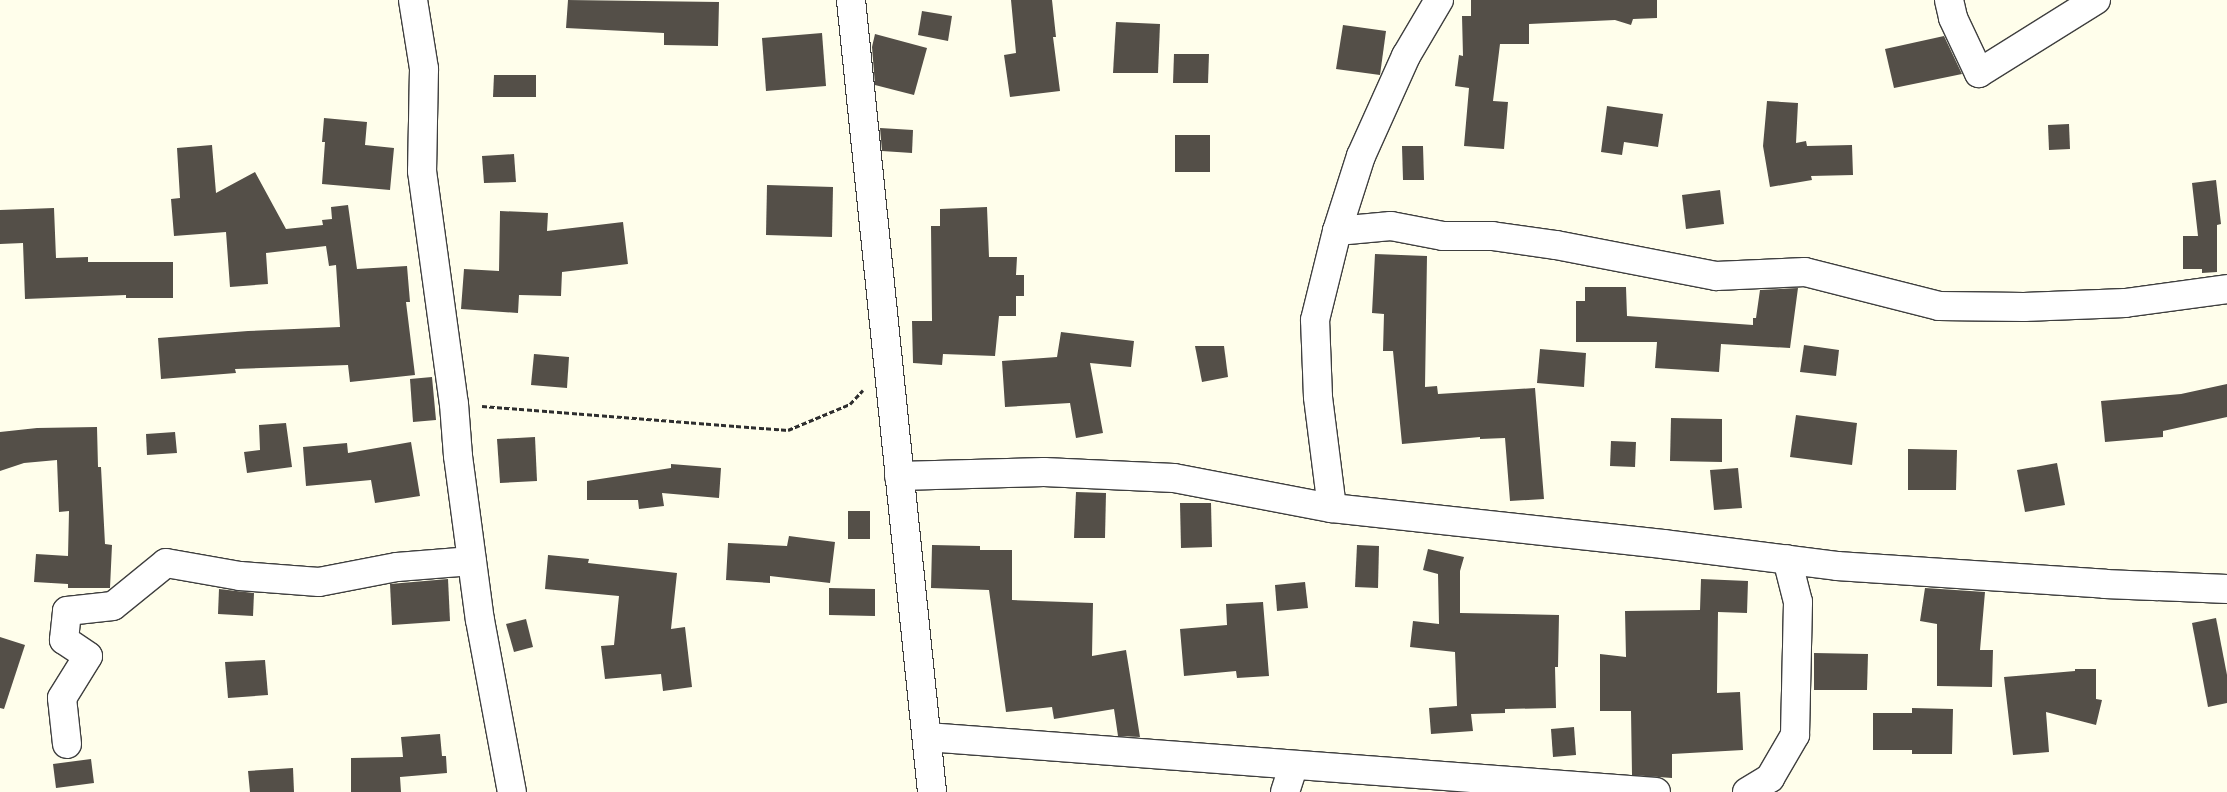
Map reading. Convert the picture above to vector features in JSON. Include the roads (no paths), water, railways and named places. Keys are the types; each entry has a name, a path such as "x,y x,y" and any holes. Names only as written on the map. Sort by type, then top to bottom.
{"street":[{"path":"413,0 424,69 422,171 454,404 458,456 480,620 512,792"},
{"path":"851,0 932,792"},
{"path":"1332,508 1318,397 1315,320 1337,231 1366,147 1406,56 1439,0"},
{"path":"1949,0 1953,18 1979,72 2096,0"},
{"path":"1337,231 1391,226 1442,236 1492,236 1556,244 1716,276 1805,272 1939,306 2024,307 2125,303 2227,289"},
{"path":"899,476 1044,472 1174,478 1332,508 1837,566 2105,584 2227,589"},
{"path":"1747,792 1770,778 1795,734 1798,602 1786,559"},
{"path":"67,744 62,698 88,656 64,640 67,612 114,606 166,562 240,576 319,582 397,567 472,561"},
{"path":"926,737 1656,792"},
{"path":"1285,792 1294,765"}]}
